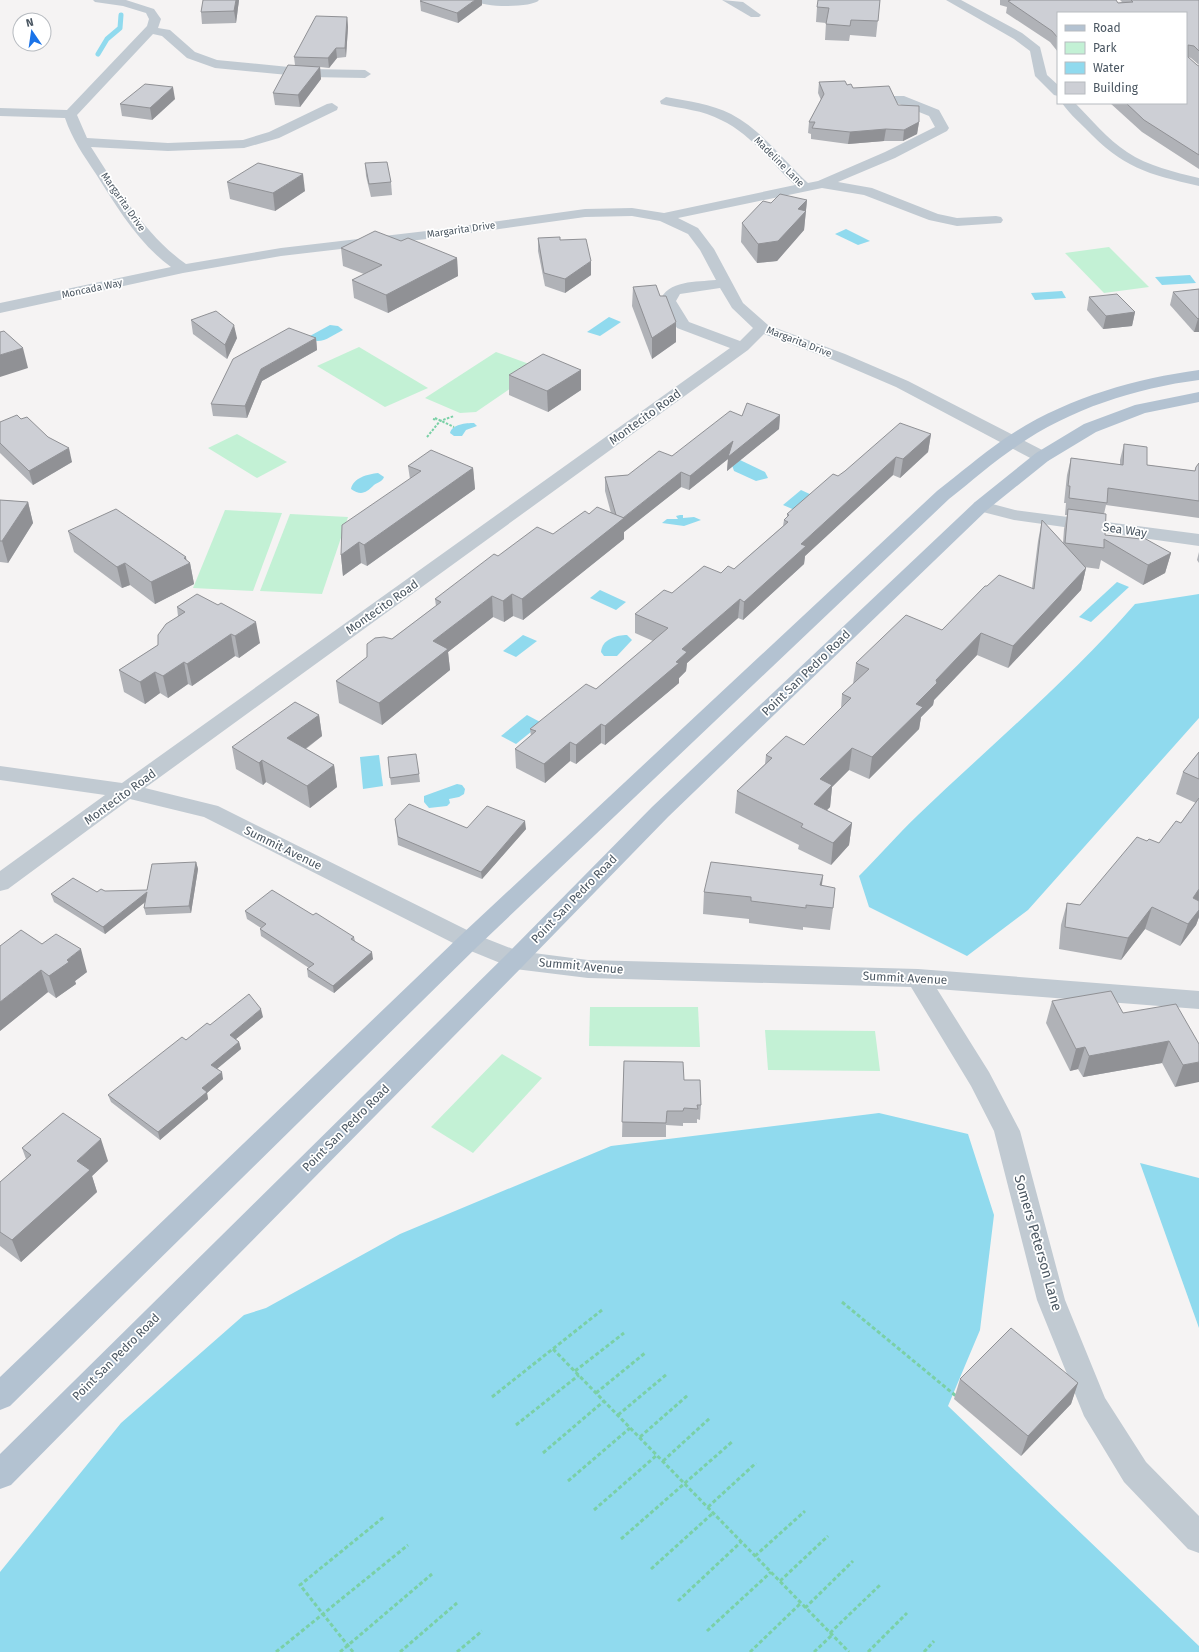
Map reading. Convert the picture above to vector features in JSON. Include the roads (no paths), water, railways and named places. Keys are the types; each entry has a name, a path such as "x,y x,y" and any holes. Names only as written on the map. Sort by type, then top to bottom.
{"main road":[{"path":"0,1396 469,940 943,495 1012,442 1066,412 1153,384 1199,375"},
{"name":"Point San Pedro Road","path":"0,1475 515,960 660,812 981,506 1042,457 1097,426 1141,409 1199,397"}],"street":[{"path":"0,112 70,114 151,30 156,19 150,10 124,3 99,0"},
{"path":"482,0 504,3 532,0"},
{"path":"728,0 739,4 756,15"},
{"path":"952,0 1018,36 1036,50 1041,76 1057,91"},
{"path":"151,30 166,33 191,55 215,64 309,73 364,74"},
{"path":"806,188 822,184 890,155 942,128 934,113 899,99"},
{"name":"Madeline Lane","path":"666,101 712,112 726,117 745,128 806,188"},
{"path":"1069,104 1114,149 1130,159 1161,172 1199,182"},
{"path":"82,142 168,147 244,144 274,135 332,108"},
{"name":"Margarita Drive","path":"70,114 75,132 134,222 168,259 183,269 281,252 435,234 585,213 632,212 664,217 693,231 707,249 737,305 762,328 839,357 902,384 1042,457"},
{"path":"822,184 867,191 934,217 957,222 996,220"},
{"name":"Madeline Lane","path":"664,217 806,188"},
{"name":"Moncada Way","path":"0,308 183,269"},
{"path":"724,283 675,290 670,294 668,301 683,326 742,347"},
{"name":"Montecito Road","path":"0,883 245,704 742,347 762,328"},
{"name":"Sea Way","path":"981,506 1014,515 1199,540"},
{"name":"Summit Avenue","path":"0,773 127,791 210,812 469,940 515,960 588,969 918,978 1199,1000"},
{"name":"Somers Peterson Lane","path":"918,978 963,1054 980,1079 1007,1131 1051,1300 1094,1406 1135,1472 1199,1538"}],"water":[{"path":"846,229 870,241 858,245 835,234"},
{"path":"1190,275 1196,283 1162,285 1155,277"},
{"path":"1062,291 1066,298 1035,300 1031,293"},
{"path":"609,317 621,322 600,336 587,332"},
{"path":"330,325 338,326 343,330 321,341 312,340 308,337"},
{"path":"474,423 477,426 466,430 462,436 454,436 450,433 456,426"},
{"path":"740,460 765,472 768,478 756,481 734,471 732,465"},
{"path":"378,473 384,477 383,479 366,492 361,493 351,489 352,485 358,479 370,474"},
{"path":"801,490 814,496 797,511 783,505"},
{"path":"683,515 683,518 694,517 701,520 684,526 662,523 667,519 678,519 676,516"},
{"path":"1117,582 1129,587 1091,622 1079,617"},
{"path":"600,590 626,602 616,610 590,598"},
{"path":"1199,594 1199,718 1028,910 967,956 869,907 859,876 918,815 1057,686 1135,604"},
{"path":"523,635 537,641 516,657 503,651"},
{"path":"627,635 632,640 617,656 604,656 601,652 607,641 615,637"},
{"path":"527,715 542,723 516,744 501,736"},
{"path":"379,755 383,786 363,789 360,757"},
{"path":"457,784 462,785 465,789 464,794 459,797 449,799 450,803 447,806 429,808 424,802 424,796"},
{"path":"879,1113 968,1134 994,1215 980,1330 948,1406 1199,1646 1199,1652 0,1652 0,1572 121,1423 244,1315 266,1308 400,1234 611,1146"},
{"path":"1140,1163 1199,1178 1199,1328"}],"waterway":[{"path":"98,54 107,39 120,28 121,15"}]}
